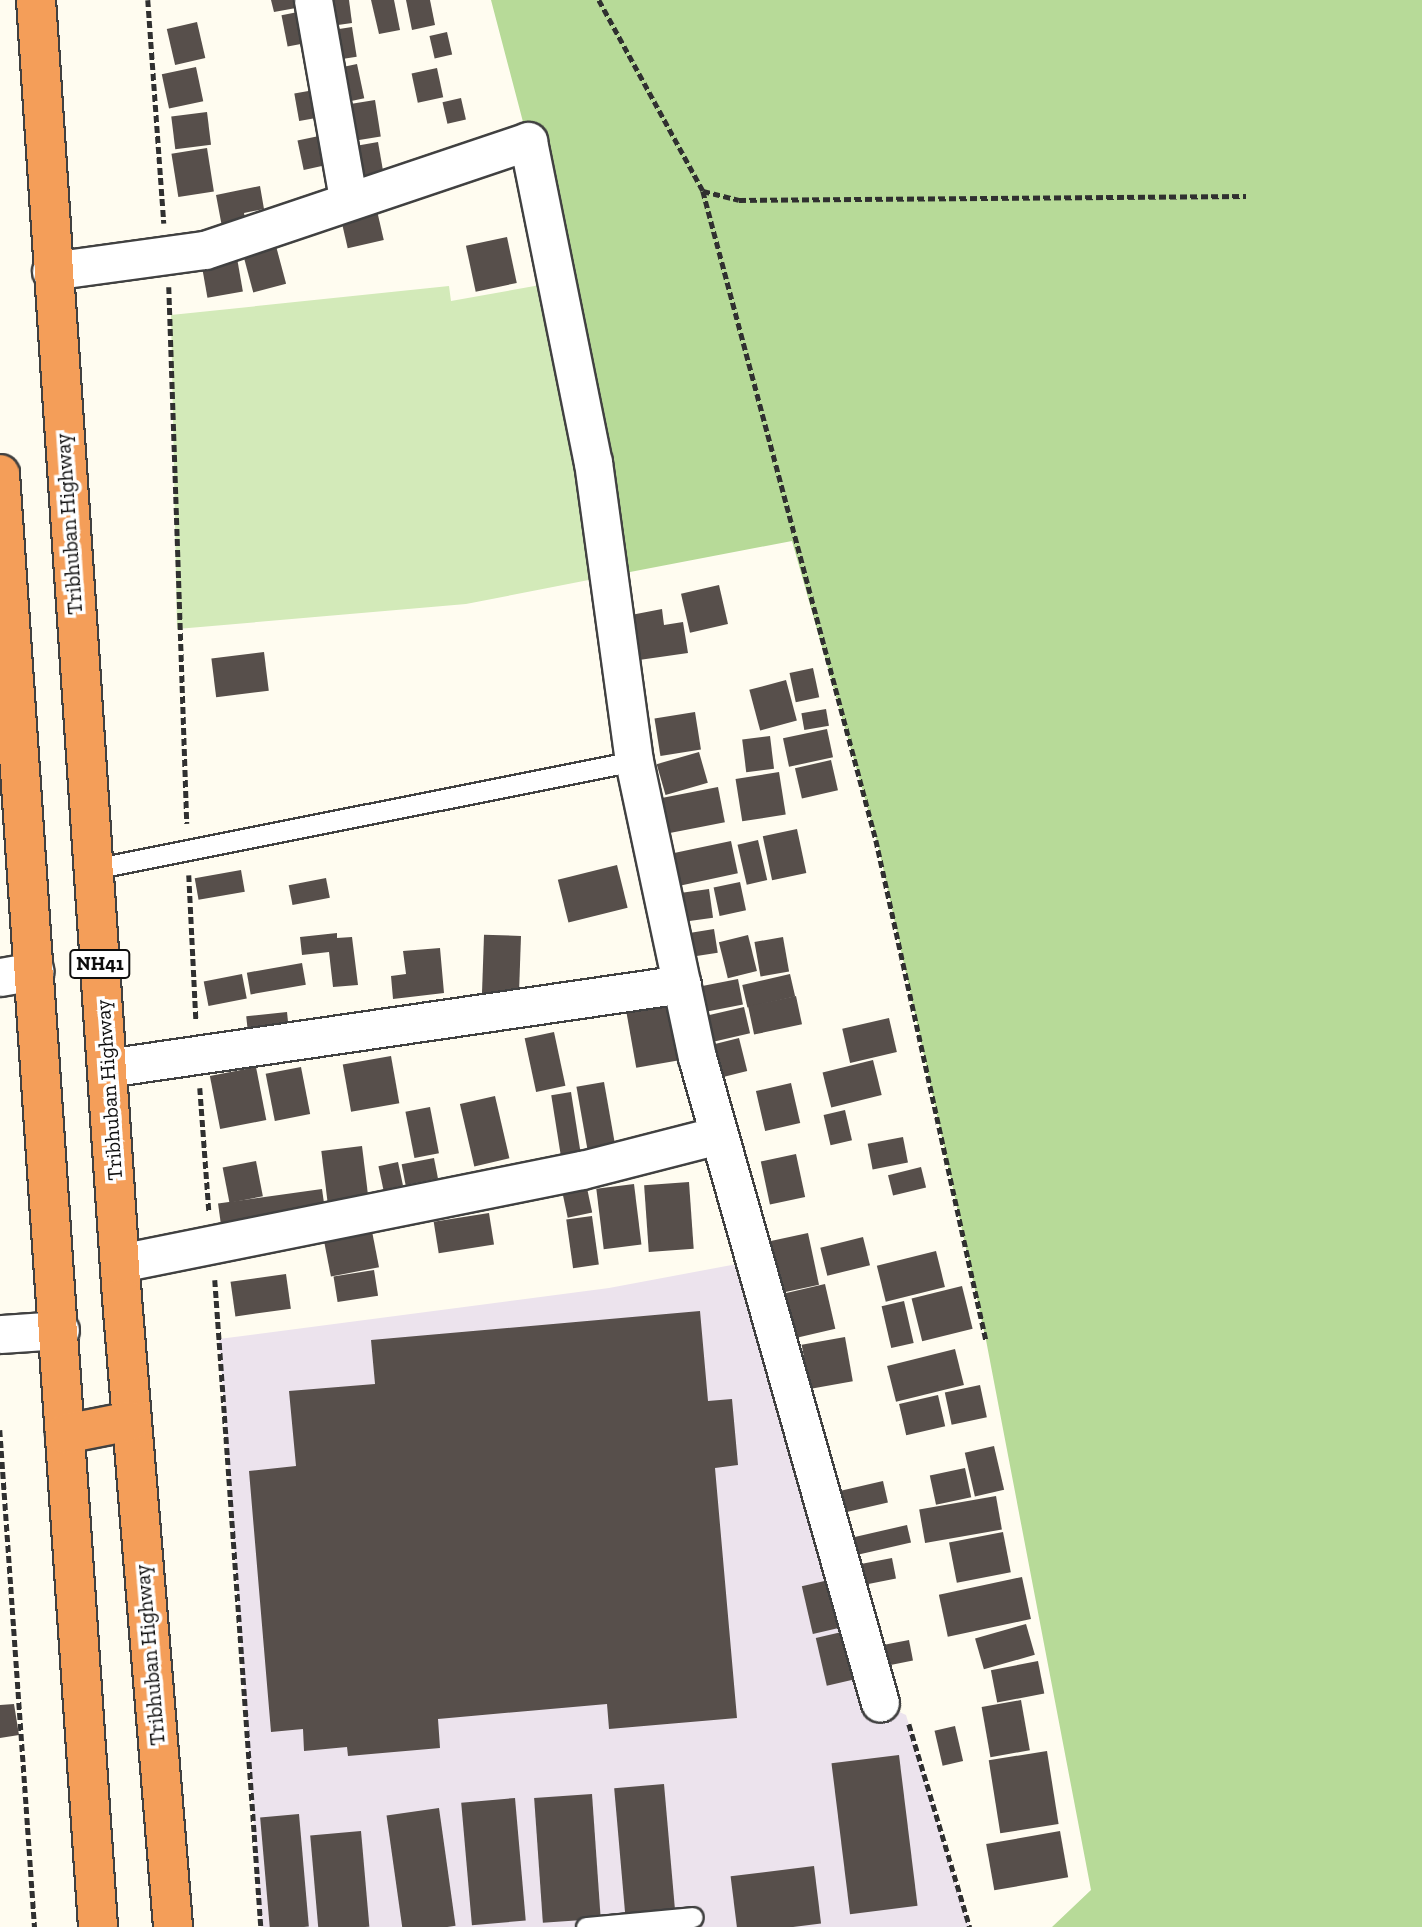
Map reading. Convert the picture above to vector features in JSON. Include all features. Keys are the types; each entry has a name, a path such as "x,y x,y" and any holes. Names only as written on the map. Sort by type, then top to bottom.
{"highway":[{"name":"Tribhuban Highway","path":"36,0 51,271 131,1421 173,1927"},
{"path":"0,474 17,974 60,1330 98,1927"},
{"path":"65,1434 131,1421"}],"street":[{"path":"313,0 348,199"},
{"path":"51,271 205,250 348,199 528,141 593,462 634,761 682,984 719,1135 880,1703"},
{"path":"107,1068 682,984"},
{"path":"120,1263 582,1170 719,1135"},
{"path":"0,1334 60,1330"}],"lane":[{"path":"93,869 634,761"},
{"path":"586,1927 693,1917"}],"path":[{"path":"148,0 167,255 197,1055 261,1927"},
{"path":"599,0 702,191 876,839 986,1340"},
{"path":"702,191 739,200 1246,196"},
{"path":"0,1430 35,1927"},
{"path":"880,1703 906,1715 970,1927"}],"shaded area":[{"path":"753,1261 880,1703 906,1715 970,1927 261,1927 219,1339 609,1288"}],"green space":[{"path":"491,0 1422,0 1422,1927 1052,1927 1091,1890 986,1340 878,845 792,541 604,577 528,141"},
{"path":"557,282 604,577 466,604 177,629 171,315 449,286 451,301"}],"building":[{"path":"271,0 294,0 296,8 274,12"},
{"path":"326,0 349,0 352,23 331,26"},
{"path":"371,0 394,0 400,30 379,34"},
{"path":"406,0 430,0 435,25 412,30"},
{"path":"308,10 314,41 288,47 281,15"},
{"path":"197,22 205,58 175,65 167,29"},
{"path":"352,27 357,57 331,61 326,31"},
{"path":"447,32 452,54 435,58 429,36"},
{"path":"357,64 364,98 342,103 335,69"},
{"path":"196,67 203,101 169,109 162,74"},
{"path":"437,68 443,97 418,103 412,73"},
{"path":"314,90 319,118 299,121 294,93"},
{"path":"461,98 466,119 447,124 442,102"},
{"path":"375,100 381,137 356,140 350,104"},
{"path":"207,112 211,145 175,149 171,116"},
{"path":"319,136 325,165 304,170 297,141"},
{"path":"378,142 385,181 359,186 352,147"},
{"path":"207,148 214,191 178,197 171,154"},
{"path":"260,186 264,209 244,213 246,223 222,227 216,195"},
{"path":"375,202 384,240 348,248 339,210"},
{"path":"507,237 517,283 476,292 466,246"},
{"path":"276,246 286,284 253,292 243,255"},
{"path":"237,258 243,291 207,298 202,264"},
{"path":"719,585 728,624 690,633 681,594"},
{"path":"662,609 664,625 683,622 688,653 639,660 631,615"},
{"path":"264,652 269,691 216,697 211,658"},
{"path":"813,668 819,697 796,702 790,673"},
{"path":"786,680 797,721 760,730 749,690"},
{"path":"826,709 829,726 804,730 801,713"},
{"path":"695,712 701,750 660,756 655,718"},
{"path":"827,729 833,757 789,767 783,738"},
{"path":"770,736 774,769 746,772 742,739"},
{"path":"699,752 708,783 666,795 657,764"},
{"path":"831,760 838,790 802,799 795,768"},
{"path":"779,772 786,814 742,821 736,779"},
{"path":"718,787 725,822 666,834 659,798"},
{"path":"797,829 806,873 772,880 763,836"},
{"path":"758,840 767,880 747,885 738,845"},
{"path":"731,841 738,873 676,886 669,854"},
{"path":"617,865 628,908 568,922 558,880"},
{"path":"241,870 245,892 199,900 195,878"},
{"path":"326,878 330,898 293,905 289,885"},
{"path":"740,882 746,910 720,916 714,888"},
{"path":"709,889 713,918 682,922 678,893"},
{"path":"714,929 718,953 690,957 686,933"},
{"path":"337,933 337,938 352,937 358,985 333,987 329,952 302,955 300,937"},
{"path":"484,935 521,936 519,996 482,995"},
{"path":"748,935 757,971 728,978 719,942"},
{"path":"783,937 789,971 761,977 754,942"},
{"path":"440,948 444,993 393,999 391,976 406,974 403,951"},
{"path":"302,963 306,985 251,994 247,973"},
{"path":"242,974 247,999 208,1006 204,981"},
{"path":"790,974 795,996 747,1007 742,985"},
{"path":"738,979 743,1005 705,1012 700,986"},
{"path":"675,994 686,1059 636,1068 625,1003"},
{"path":"796,996 802,1024 754,1035 748,1006"},
{"path":"744,1007 750,1033 710,1043 704,1016"},
{"path":"287,1012 289,1031 248,1035 246,1016"},
{"path":"889,1018 897,1052 850,1063 842,1029"},
{"path":"554,1032 565,1086 536,1092 525,1038"},
{"path":"739,1038 747,1071 715,1079 707,1046"},
{"path":"391,1056 399,1103 351,1112 343,1065"},
{"path":"873,1060 882,1095 831,1108 823,1073"},
{"path":"256,1067 266,1120 220,1129 210,1076"},
{"path":"301,1067 310,1114 275,1121 266,1074"},
{"path":"604,1082 616,1148 588,1153 576,1087"},
{"path":"791,1083 800,1123 765,1131 756,1091"},
{"path":"571,1092 580,1151 561,1154 551,1095"},
{"path":"495,1096 509,1158 474,1166 460,1104"},
{"path":"430,1107 439,1153 414,1158 405,1112"},
{"path":"845,1110 852,1140 831,1145 824,1115"},
{"path":"903,1137 908,1163 873,1169 868,1144"},
{"path":"362,1146 369,1203 328,1208 321,1151"},
{"path":"796,1154 805,1197 770,1205 761,1161"},
{"path":"434,1158 438,1179 406,1185 402,1164"},
{"path":"256,1161 263,1196 229,1203 223,1167"},
{"path":"398,1162 403,1185 383,1190 378,1166"},
{"path":"921,1167 926,1187 893,1196 888,1175"},
{"path":"689,1182 694,1249 649,1252 644,1185"},
{"path":"634,1184 641,1245 604,1249 596,1189"},
{"path":"587,1188 592,1212 568,1218 563,1193"},
{"path":"322,1189 325,1210 221,1224 218,1204"},
{"path":"489,1213 494,1245 439,1253 434,1222"},
{"path":"592,1216 599,1265 573,1268 566,1220"},
{"path":"371,1226 379,1267 331,1277 323,1235"},
{"path":"808,1233 819,1285 782,1293 771,1241"},
{"path":"863,1237 870,1265 827,1276 820,1248"},
{"path":"936,1251 945,1287 886,1302 877,1266"},
{"path":"374,1270 378,1296 338,1302 334,1276"},
{"path":"286,1274 291,1309 235,1316 231,1282"},
{"path":"825,1284 835,1329 792,1339 782,1294"},
{"path":"962,1286 973,1329 922,1341 912,1299"},
{"path":"904,1301 914,1343 891,1348 882,1306"},
{"path":"700,1311 708,1401 732,1399 738,1465 715,1468 737,1718 609,1729 607,1704 438,1719 440,1748 348,1756 347,1747 304,1751 303,1729 271,1732 249,1471 296,1466 289,1391 375,1384 371,1340"},
{"path":"845,1337 853,1381 809,1389 802,1345"},
{"path":"955,1349 964,1385 896,1402 887,1366"},
{"path":"980,1385 987,1417 952,1425 945,1392"},
{"path":"938,1395 945,1426 906,1435 899,1404"},
{"path":"994,1446 1004,1490 975,1497 965,1453"},
{"path":"965,1468 971,1497 936,1505 930,1475"},
{"path":"883,1481 888,1502 839,1514 834,1492"},
{"path":"996,1496 1002,1529 925,1543 919,1510"},
{"path":"907,1525 911,1543 856,1555 851,1538"},
{"path":"1003,1532 1011,1572 957,1583 949,1542"},
{"path":"892,1558 896,1579 860,1586 856,1565"},
{"path":"1022,1577 1031,1619 948,1637 939,1595"},
{"path":"833,1579 844,1627 813,1634 802,1586"},
{"path":"1026,1624 1035,1655 984,1669 975,1639"},
{"path":"846,1631 857,1679 827,1686 816,1638"},
{"path":"909,1640 913,1661 881,1667 877,1646"},
{"path":"1038,1661 1044,1693 997,1703 991,1670"},
{"path":"1021,1700 1030,1750 990,1757 982,1707"},
{"path":"14,1704 19,1735 0,1738 0,1705"},
{"path":"955,1726 963,1761 943,1766 935,1731"},
{"path":"1047,1751 1059,1824 1000,1833 989,1760"},
{"path":"899,1755 918,1906 850,1914 832,1763"},
{"path":"664,1784 675,1910 625,1914 614,1788"},
{"path":"592,1794 601,1919 543,1923 534,1798"},
{"path":"515,1798 526,1921 472,1925 461,1803"},
{"path":"439,1808 456,1926 402,1927 387,1815"},
{"path":"299,1814 309,1927 270,1927 260,1817"},
{"path":"361,1831 369,1927 318,1927 310,1835"},
{"path":"1060,1831 1068,1877 994,1890 986,1844"},
{"path":"814,1866 821,1924 793,1927 737,1927 731,1876"}]}
